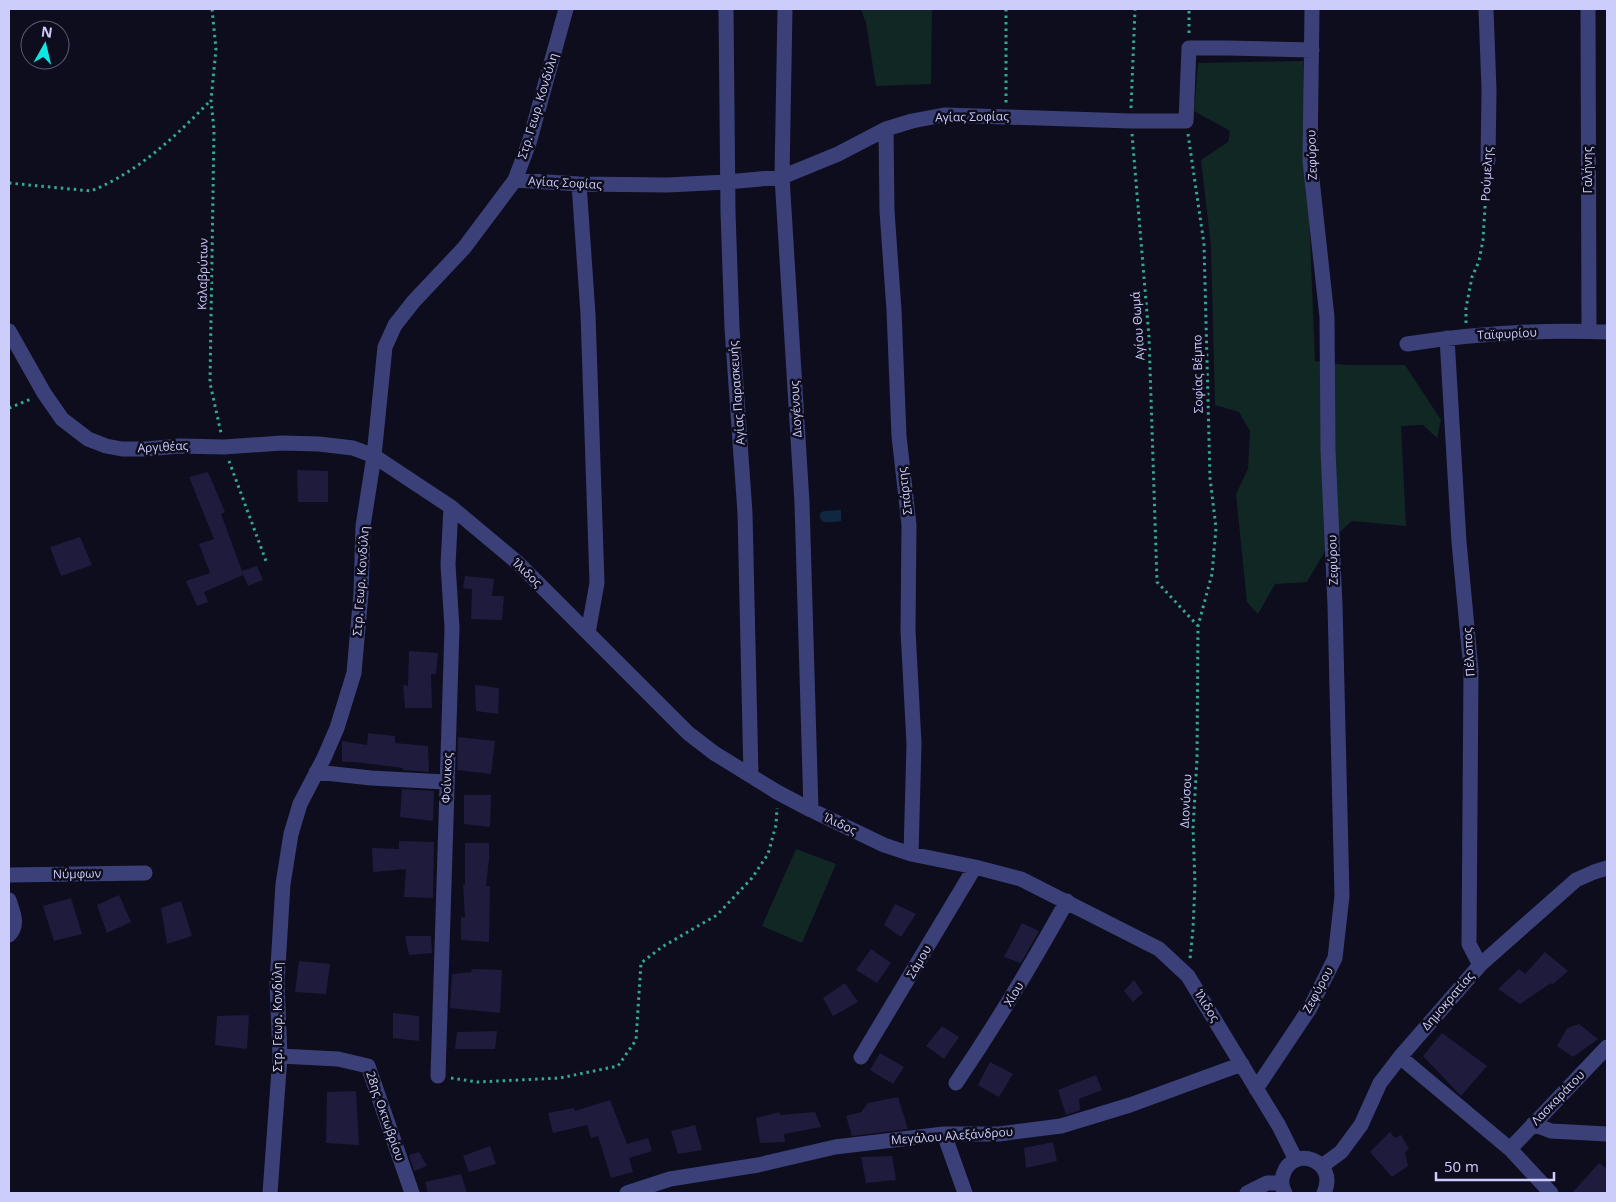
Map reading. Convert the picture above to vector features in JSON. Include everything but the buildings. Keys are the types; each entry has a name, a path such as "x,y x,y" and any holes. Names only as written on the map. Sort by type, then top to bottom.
{"street":[{"name":"Στρ. Γεωρ. Κονδύλη","path":"270,1193 280,1056 277,983 283,884 291,834 300,804 337,728 354,673 361,593 363,526 374,456 385,347 395,325 414,301 464,248 515,180 529,143 566,9"},
{"name":"Αγίας Παρασκευής","path":"726,9 727,182 732,328 745,513 752,776"},
{"name":"Διογένους","path":"785,9 782,176 802,503 811,810"},
{"name":"Ζεφύρου","path":"1256,1088 1310,1008 1335,958 1342,896 1335,605 1328,450 1326,317 1310,161 1312,9"},
{"name":"Ρούμελης","path":"1486,9 1489,90 1488,161"},
{"name":"Γαλήνης","path":"1588,9 1589,331"},
{"path":"1186,121 1188,48 1312,50"},
{"name":"Αγίας Σοφίας","path":"515,180 579,184 667,185 727,182 782,176 838,154 886,129 912,121 944,115 1186,121"},
{"name":"Σπάρτης","path":"886,129 898,436 909,525 908,630 914,744 911,854"},
{"path":"579,184 588,314 598,583 588,633"},
{"name":"Αργιθέας","path":"9,330 44,393 62,419 88,439 106,446 122,449 146,449 179,446 224,447 282,443 320,444 353,448 374,456"},
{"name":"Ταϊφυρίου","path":"1408,344 1487,334 1607,332"},
{"name":"Πέλοπος","path":"1447,338 1459,542 1471,670 1469,944 1480,965"},
{"name":"Ίλιδος","path":"374,456 450,507 518,563 688,733 714,753 811,810 884,845 911,854 975,867 1021,879 1159,949 1188,976 1279,1126 1296,1160"},
{"name":"Φοίνικος","path":"438,1076 452,628 448,565 450,507"},
{"path":"316,772 371,778 446,782"},
{"name":"Σάμου","path":"861,1057 975,867"},
{"name":"Δημοκρατίας","path":"1322,1166 1341,1152 1361,1125 1380,1084 1400,1057 1480,965 1576,880 1607,868"},
{"name":"Νύμφων","path":"9,875 145,873"},
{"path":"9,900 15,919 14,930 9,936"},
{"name":"Χίου","path":"956,1083 1006,1008 1067,901"},
{"name":"Λασκαράτου","path":"1510,1149 1607,1047"},
{"name":"28ης Οκτωβρίου","path":"280,1056 338,1059 368,1066 412,1193"},
{"path":"1400,1057 1510,1149 1551,1193"},
{"name":"Μεγάλου Αλεξάνδρου","path":"627,1193 670,1179 758,1165 835,1147 944,1134 999,1134 1060,1126 1130,1105 1242,1064"},
{"path":"1533,1124 1551,1132 1607,1134"},
{"path":"944,1134 966,1193"},
{"path":"1247,1193 1267,1184 1283,1188 1285,1169 1296,1160 1310,1159 1322,1166 1328,1180 1324,1193"}],"path":[{"name":"Καλαβρύτων","path":"212,9 216,49 211,100 214,130 210,382 224,447 266,561"},
{"path":"1006,9 1006,116"},
{"name":"Αγίου Θωμά","path":"1134,9 1131,121 1149,337 1157,582 1198,626"},
{"path":"1188,48 1189,9"},
{"path":"9,182 90,192 143,162 162,148 211,100"},
{"name":"Σοφίας Βέμπο","path":"1186,121 1204,244 1210,478 1216,528 1212,574 1198,626"},
{"name":"Ρούμελης","path":"1466,336 1466,308 1472,277 1479,261 1483,240 1488,161"},
{"path":"9,408 44,393"},
{"name":"Διονύσου","path":"1188,976 1194,929 1193,828 1197,759 1198,626"},
{"path":"438,1076 477,1082 518,1081 560,1078 618,1066 636,1040 641,963 662,947 717,915 752,878 768,854 776,825 778,792"}],"green space":[{"path":"861,9 932,9 931,84 876,86 866,23"},
{"path":"1303,61 1315,361 1345,365 1405,365 1441,420 1437,438 1423,425 1401,426 1406,526 1352,521 1332,539 1307,582 1275,584 1258,614 1247,602 1236,494 1248,469 1250,431 1239,412 1215,405 1211,246 1201,160 1228,142 1230,131 1194,111 1198,63"},
{"path":"796,849 836,864 802,943 762,926"}],"water":[{"path":"841,510 841,521 824,522 821,520 820,513 824,511"}]}
